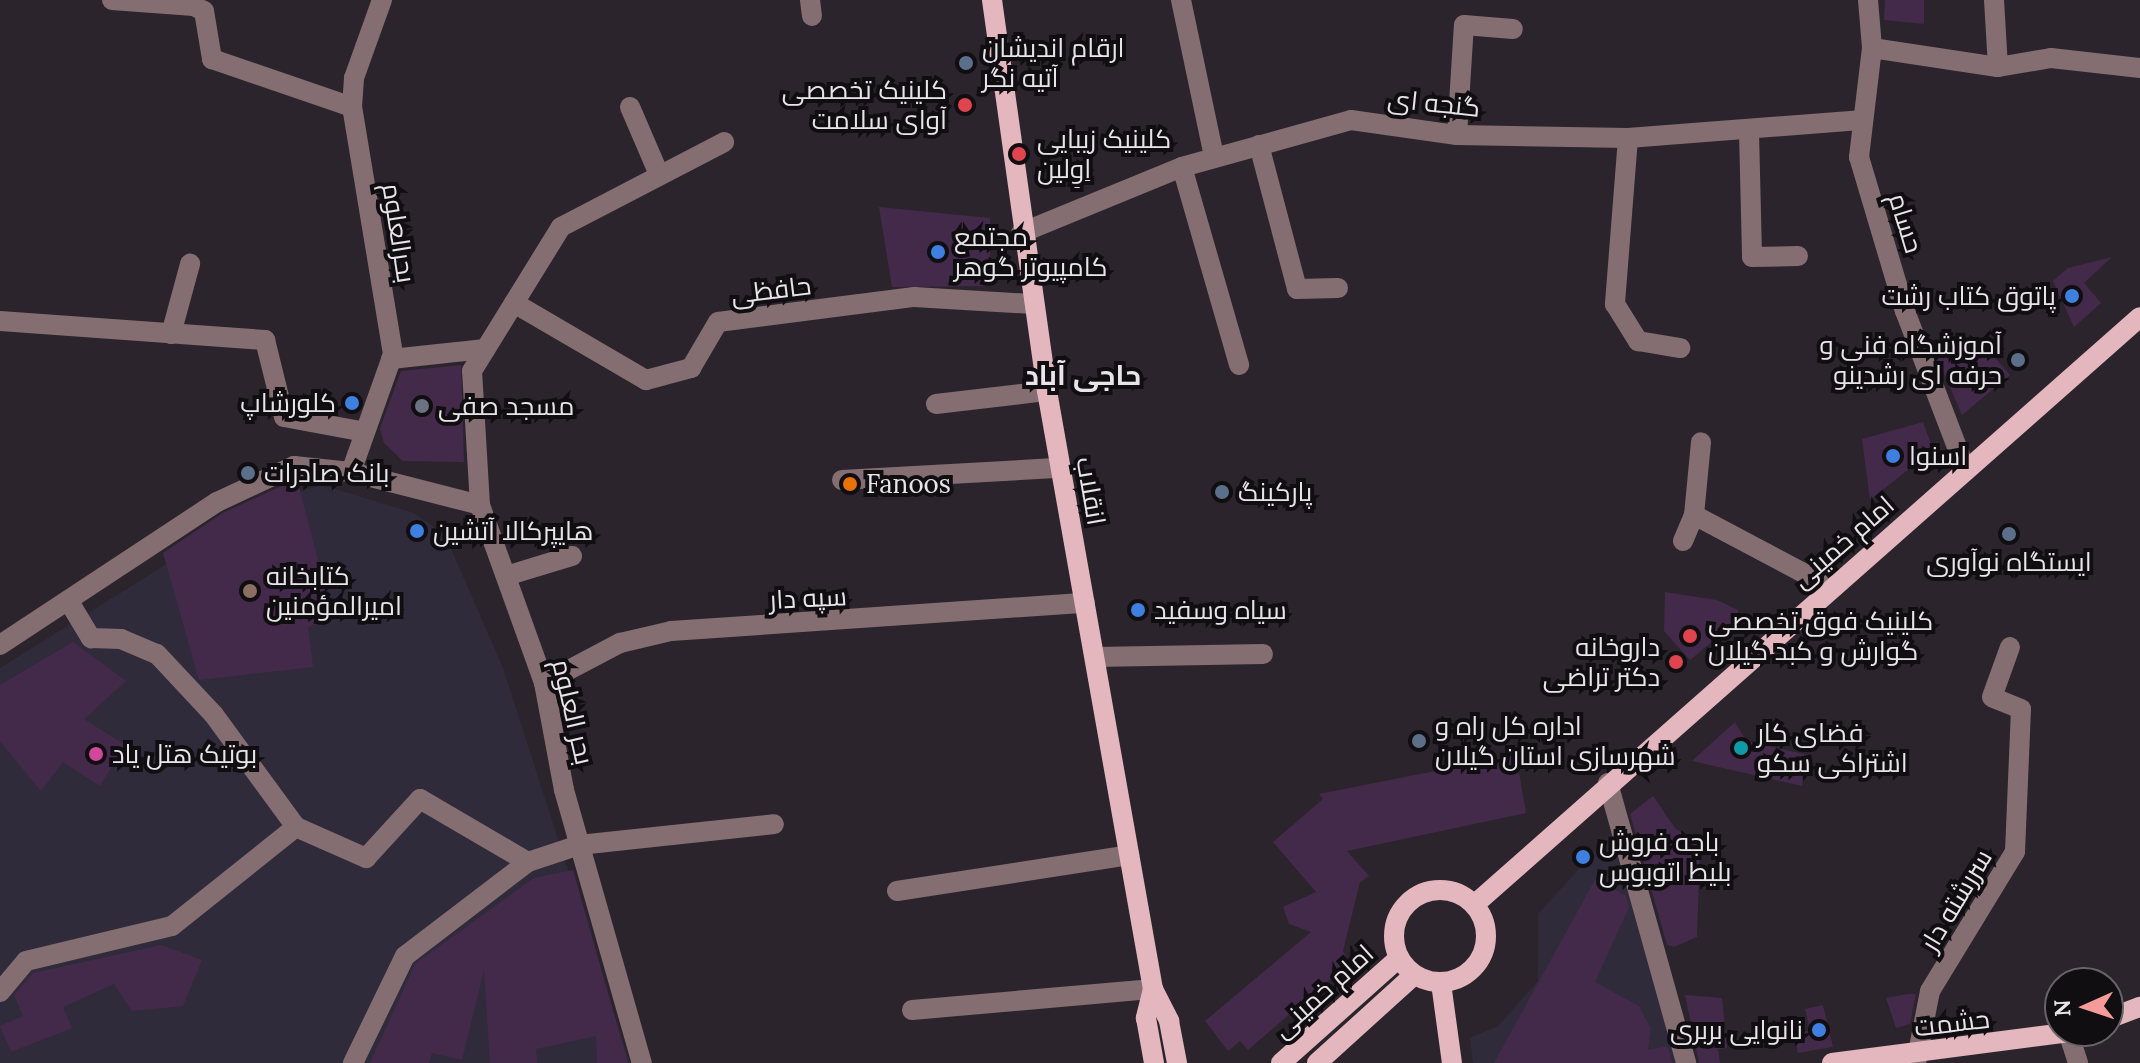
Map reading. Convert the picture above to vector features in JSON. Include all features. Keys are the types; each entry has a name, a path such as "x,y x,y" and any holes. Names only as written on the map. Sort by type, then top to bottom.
{"main road":[{"name":"انقلاب","path":"992,0 1021,233 1060,468 1153,989 1169,1021 1177,1063"},
{"name":"امام خمینی","path":"1474,905 1830,587 1961,462 2140,317"},
{"path":"1434,890 1474,905 1485,948 1469,973 1441,983 1414,975 1399,958 1394,929 1408,903 1434,890"},
{"name":"امام خمینی","path":"1281,1063 1399,958"},
{"name":"امام خمینی","path":"1317,1063 1414,975"},
{"path":"1441,983 1452,1063"},
{"name":"انقلاب","path":"1153,989 1146,1018 1154,1063"},
{"name":"حشمت","path":"1832,1063 1917,1058 2044,1038"}],"street":[{"path":"112,0 204,11 212,59 352,107"},
{"name":"بحرالعلوم","path":"351,472 391,359 352,107 354,78 382,0"},
{"path":"1181,0 1214,157"},
{"name":"حسام","path":"1868,0 1872,48 1860,120 1859,157 1961,462"},
{"path":"1994,0 1998,67"},
{"path":"1457,135 1464,25 1513,29"},
{"path":"1872,48 1998,67 2051,58 2140,68"},
{"path":"630,107 658,172"},
{"name":"گنجه ای","path":"1021,233 1182,167 1351,120 1457,135 1628,138 1749,132 1860,120"},
{"path":"1749,132 1752,257 1798,256"},
{"path":"1628,138 1615,304 1638,341 1680,348"},
{"path":"0,645 71,605 230,496 294,466 351,472 480,505 472,371 561,227 658,172 724,142"},
{"path":"1259,145 1297,289 1338,288"},
{"path":"1182,167 1239,365"},
{"path":"171,334 190,264"},
{"name":"حافظی","path":"514,303 646,380 691,368 718,322 914,297 1033,304"},
{"path":"0,321 265,340 284,417 365,432"},
{"path":"391,359 485,349"},
{"path":"936,404 1047,391"},
{"path":"1683,541 1694,515 1701,442"},
{"path":"842,480 1060,468"},
{"name":"بحر العلوم","path":"480,505 544,683 579,845 642,1063"},
{"path":"1694,515 1797,566 1830,587"},
{"path":"506,576 572,556"},
{"name":"سپه دار","path":"544,683 620,643 671,631 1085,603"},
{"path":"71,605 91,638 121,639 157,654 214,715 296,827 366,858 420,799 528,862"},
{"name":"سررشته دار","path":"1917,1058 1930,991 2015,852 2021,709 1992,697 2010,647"},
{"path":"1095,657 1263,654"},
{"path":"1608,783 1686,1063"},
{"path":"353,1063 405,956 528,862 579,845 774,824"},
{"path":"0,992 26,961 172,926 296,827"},
{"path":"897,891 1129,855"},
{"path":"912,1010 1153,989"}],"shaded area":[{"path":"322,485 414,513 445,535 503,668 630,1063 0,1063 0,668 268,501"},
{"path":"1615,829 1681,1063 1473,1063 1470,1038 1498,1026 1538,981 1538,914"}],"building":[{"path":"1885,0 1924,0 1924,24 1884,20"},
{"name":"مجتمع کامپیوتر گوهر","path":"879,207 990,218 990,286 892,287"},
{"path":"2112,257 2084,283 2101,303 2074,327 2053,281 2068,268"},
{"path":"1977,337 2010,375 1962,415 1933,348"},
{"name":"مسجد صفی","path":"461,365 464,462 403,461 384,443 380,428 401,371"},
{"path":"1923,422 1933,450 1870,500 1862,439"},
{"name":"کتابخانه امیرالمؤمنین","path":"297,479 333,619 308,627 313,667 199,680 163,553 223,513"},
{"path":"1665,592 1717,600 1738,610 1738,620 1690,660 1664,631"},
{"path":"73,642 126,681 84,719 125,745 100,786 63,762 41,791 0,741 0,685"},
{"name":"فضای کار اشتراکی سکو","path":"1735,722 1746,741 1808,755 1802,786 1692,761"},
{"path":"1516,755 1526,813 1347,851 1369,876 1360,882 1343,951 1349,963 1248,1050 1240,1041 1228,1051 1205,1021 1311,932 1289,924 1283,907 1316,892 1273,842 1323,799 1319,794"},
{"path":"1653,796 1675,828 1700,845 1697,937 1674,947 1667,945 1630,814"},
{"path":"573,870 628,1063 597,1063 596,1036 536,1049 537,1063 490,1063 484,970 462,1060 432,1053 429,1063 370,1063 415,964 534,878"},
{"path":"1596,878 1626,896 1629,907 1595,982 1639,1006 1651,1029 1648,1050 1668,1046 1672,1063 1494,1063"},
{"path":"161,945 202,960 183,1006 132,1011 114,984 63,1007 72,1028 11,1052 0,1026 23,1016 14,995 33,973"},
{"path":"1916,994 1910,1024 1896,1028 1886,998"},
{"path":"1685,995 1722,998 1727,1048 1718,1049 1720,1063 1699,1063"},
{"path":"1823,1005 1833,1047 1798,1053 1794,1033 1810,1031 1805,1009"}],"place":[{"name":"ارقام اندیشان آتیه نگر","path":"966,63"},
{"name":"کلینیک تخصصی آوای سلامت","path":"965,105"},
{"name":"کلینیک زیبایی اِوِلین","path":"1019,154"},
{"name":"مجتمع کامپیوتر گوهر","path":"938,252"},
{"name":"پاتوق کتاب رشت","path":"2072,296"},
{"name":"آموزشگاه فنی و حرفه ای رشدینو","path":"2018,360"},
{"name":"کلورشاپ","path":"352,403"},
{"name":"مسجد صفی","path":"422,406"},
{"name":"اسنوا","path":"1893,456"},
{"name":"بانک صادرات","path":"248,473"},
{"name":"Fanoos","path":"850,484"},
{"name":"پارکینگ","path":"1222,492"},
{"name":"هایپرکالا آتشین","path":"417,531"},
{"name":"ایستگاه نوآوری","path":"2009,534"},
{"name":"کتابخانه امیرالمؤمنین","path":"250,591"},
{"name":"سیاه وسفید","path":"1138,610"},
{"name":"کلینیک فوق تخصصی گوارش و کبد گیلان","path":"1690,636"},
{"name":"داروخانه دکتر تراضی","path":"1676,662"},
{"name":"اداره کل راه و شهرسازی استان گیلان","path":"1419,741"},
{"name":"فضای کار اشتراکی سکو","path":"1741,748"},
{"name":"بوتیک هتل یاد","path":"96,754"},
{"name":"باجه فروش بلیط اتوبوس","path":"1583,857"},
{"name":"نانوایی بربری","path":"1819,1030"}],"district":[{"name":"حاجی آباد","path":"1083,375"}]}
